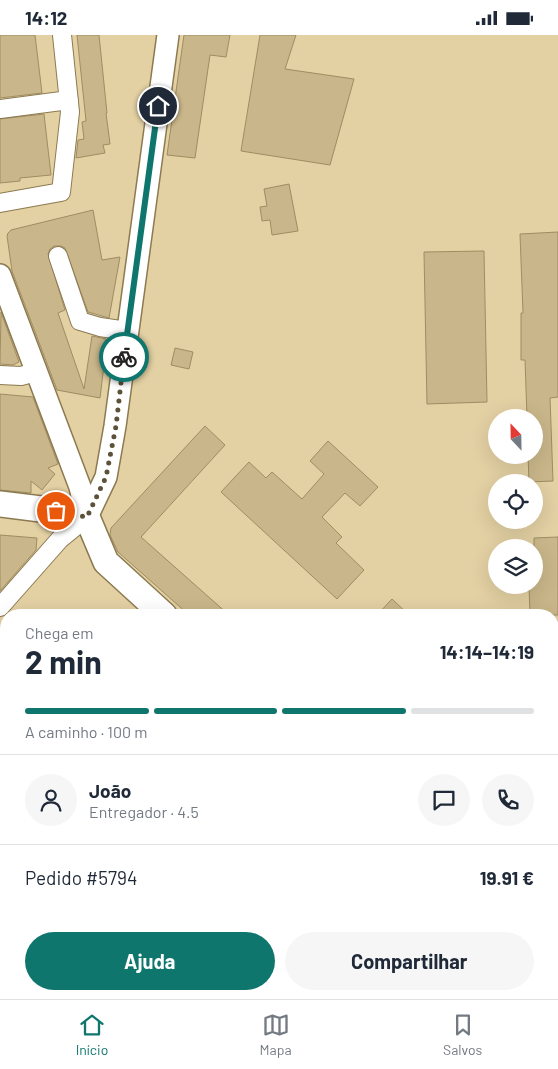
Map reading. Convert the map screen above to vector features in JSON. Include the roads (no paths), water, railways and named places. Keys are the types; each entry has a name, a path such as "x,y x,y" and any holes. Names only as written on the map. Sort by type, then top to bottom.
{"main road":[{"path":"0,504 87,517 106,563 157,609"}],"street":[{"path":"0,203 62,193 70,112 62,35"},
{"path":"0,607 60,539 87,517 106,477 116,426 127,331 168,35"},
{"path":"0,109 69,100"},
{"path":"58,256 80,321 100,327 127,331"},
{"path":"0,275 80,487 87,517"},
{"path":"0,375 21,376 36,372"},
{"path":"134,588 147,609"}]}
